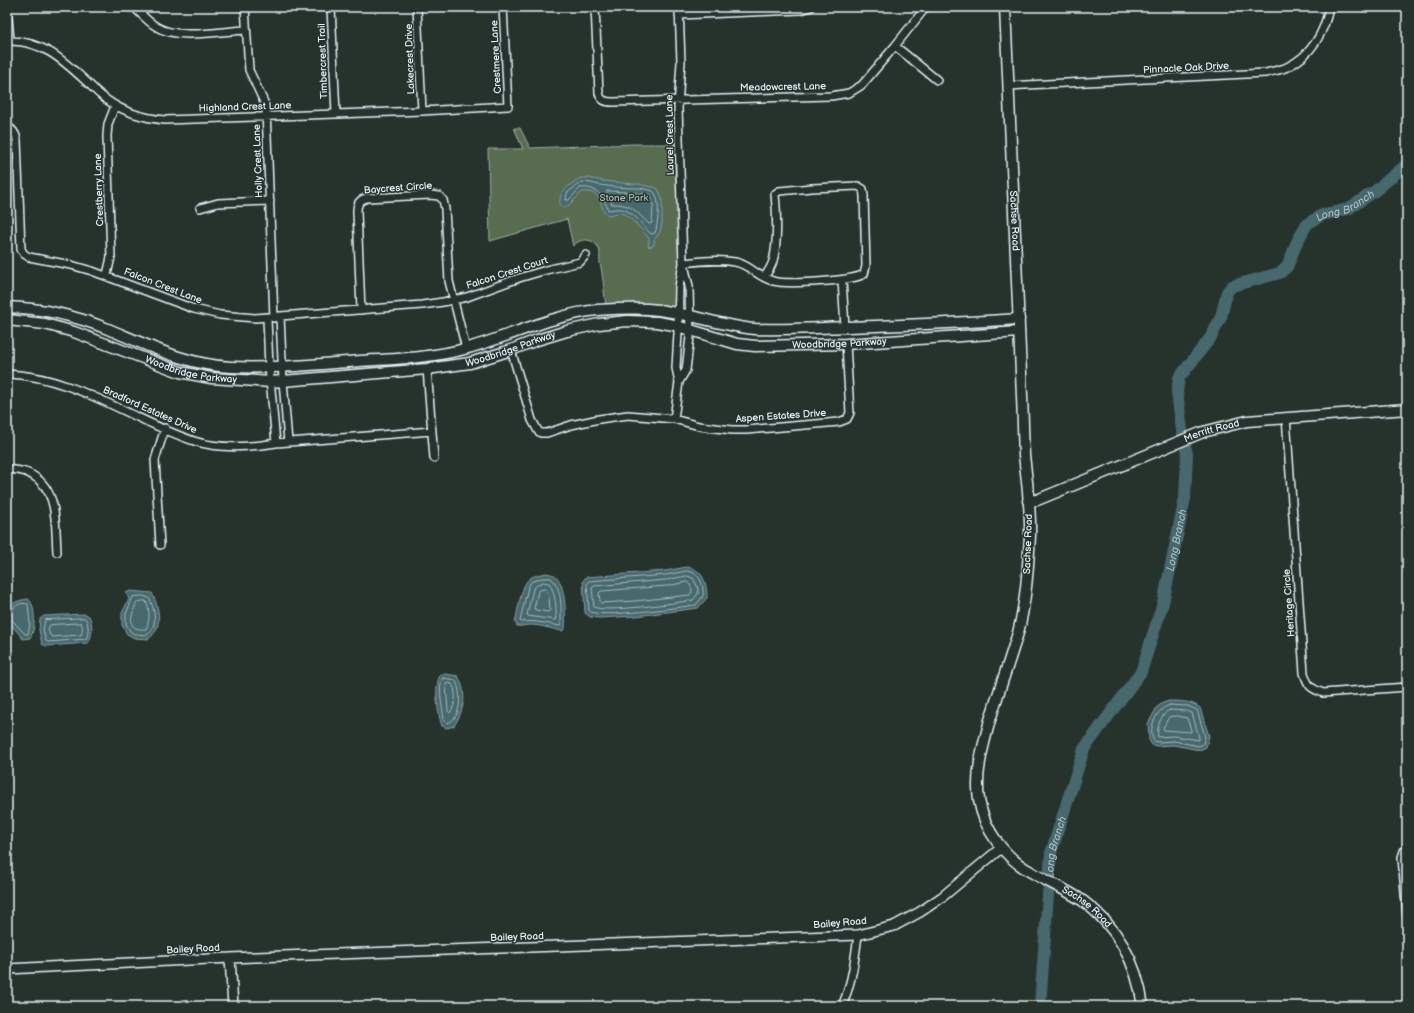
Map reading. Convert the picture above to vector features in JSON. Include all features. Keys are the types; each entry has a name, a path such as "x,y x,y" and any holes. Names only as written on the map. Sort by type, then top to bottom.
{"main road":[{"name":"Sachse Road","path":"1005,7 1024,451 1030,533 1025,596 1018,630 980,756 978,775 979,799 987,825 1001,848 1028,871 1082,901 1098,913 1117,935 1136,972 1143,1006"},
{"name":"Woodbridge Parkway","path":"7,307 26,307 59,314 105,328 152,348 194,362 228,367 269,368 436,354 466,349 548,321 577,313 598,310 650,309 738,327 759,329 924,325 1019,319"},
{"name":"Woodbridge Parkway","path":"7,320 45,324 74,332 180,372 211,378 271,382 426,369 470,363 567,331 599,324 627,321 657,322 678,326 737,344 783,346 846,344 1020,332"},
{"name":"Merritt Road","path":"1028,501 1037,500 1203,432 1247,421 1286,417 1407,410"}],"street":[{"path":"7,7 8,41"},
{"name":"Holly Crest Lane","path":"245,7 249,70 264,102 266,116 274,318 282,367 288,442"},
{"name":"Timbercrest Trail","path":"331,7 336,114"},
{"name":"Lakecrest Drive","path":"418,7 422,111"},
{"name":"Crestmere Lane","path":"503,7 508,106"},
{"name":"Meadowcrest Lane","path":"595,7 598,88 602,100 608,102 831,96 849,93 862,85 896,46 926,7"},
{"name":"Laurel Crest Lane","path":"678,382 676,368 679,287 683,263 678,100 681,62 679,7"},
{"path":"679,15 801,10 811,7"},
{"name":"Pinnacle Oak Drive","path":"1008,86 1266,73 1286,68 1304,56 1313,46 1325,26 1329,7"},
{"path":"139,9 157,27 169,33 187,34 246,30"},
{"name":"Highland Crest Lane","path":"8,41 29,43 52,52 115,106 149,119 164,120 422,111 508,106"},
{"path":"896,46 937,80"},
{"name":"Crestberry Lane","path":"107,275 111,256 106,136 108,124 115,106"},
{"name":"Falcon Crest Lane","path":"7,127 11,128 17,140 21,249 28,257 71,265 107,275 194,309 232,317 274,318 433,304 454,300"},
{"path":"683,263 718,261 734,262 742,264 764,278 784,282 842,280 860,277 864,274 866,266 863,189 858,186 787,190 779,191 775,194 777,225 774,260 770,270 764,278"},
{"name":"Baycrest Circle","path":"361,310 357,207 360,200 366,198 430,195 442,197 445,209 448,273 466,349"},
{"path":"200,208 218,203 270,201"},
{"name":"Falcon Crest Court","path":"454,300 467,297 519,278 580,262 586,255"},
{"name":"Laurel Crest Lane","path":"678,382 686,370 691,330 690,286 683,263"},
{"path":"842,280 845,327"},
{"name":"Holly Crest Lane","path":"274,318 269,368 276,443"},
{"name":"Aspen Estates Drive","path":"511,350 532,420 538,431 541,433 548,433 571,425 612,416 628,415 674,419 699,426 732,430 747,430 847,419 850,413 846,344"},
{"path":"426,369 434,458"},
{"name":"Bradford Estates Drive","path":"7,374 17,374 60,382 196,441 225,446 261,445 432,431"},
{"path":"674,419 678,382"},
{"name":"Heritage Circle","path":"1286,417 1304,673 1307,683 1312,689 1323,693 1407,687"},
{"path":"160,545 155,460 165,428"},
{"path":"7,468 27,472 42,482 52,498 57,552"},
{"name":"Bailey Road","path":"7,969 230,958 858,935 894,926 920,912 1001,848"},
{"path":"1407,849 1402,857 1407,918"},
{"path":"842,1006 847,995 853,970 858,935"},
{"path":"230,958 233,1006"}],"green space":[{"name":"Stone Park","path":"514,128 520,128 530,148 675,144 679,267 676,304 672,307 606,306 599,249 597,245 587,240 580,241 573,246 567,219 490,241 488,149 523,149"}],"water":[{"path":"581,178 640,184 658,189 662,198 662,223 660,232 654,240 654,245 649,247 648,237 638,225 626,215 616,213 608,215 595,194 590,192 582,192 568,206 562,207 560,205 560,200 563,192"},
{"path":"687,567 697,571 705,582 707,598 698,608 636,616 599,618 590,617 585,613 583,581 586,577 665,571"},
{"path":"547,573 554,575 561,585 564,600 565,629 562,631 534,625 517,626 515,622 522,592 526,582 533,577"},
{"path":"130,591 152,593 157,605 159,618 158,624 153,635 148,639 134,638 127,634 122,625 122,613 129,599 126,593"},
{"path":"28,599 33,606 34,623 30,638 23,639 8,621 6,611 15,602"},
{"path":"85,614 89,616 92,626 92,633 88,643 46,646 42,644 39,630 40,619 44,616"},
{"path":"441,674 458,676 464,696 464,702 460,714 454,726 447,728 442,726 438,708 437,685"},
{"path":"1169,701 1181,701 1200,708 1209,736 1206,747 1200,750 1173,745 1152,745 1149,740 1148,724 1157,707"}],"waterway":[{"name":"Long Branch","path":"1040,1006 1051,853 1084,749 1141,672 1163,603 1185,498 1187,454 1177,392 1179,378 1211,337 1221,317 1227,292 1232,286 1280,273 1287,267 1297,242 1307,224 1322,215 1348,209 1375,191 1407,164"}]}
